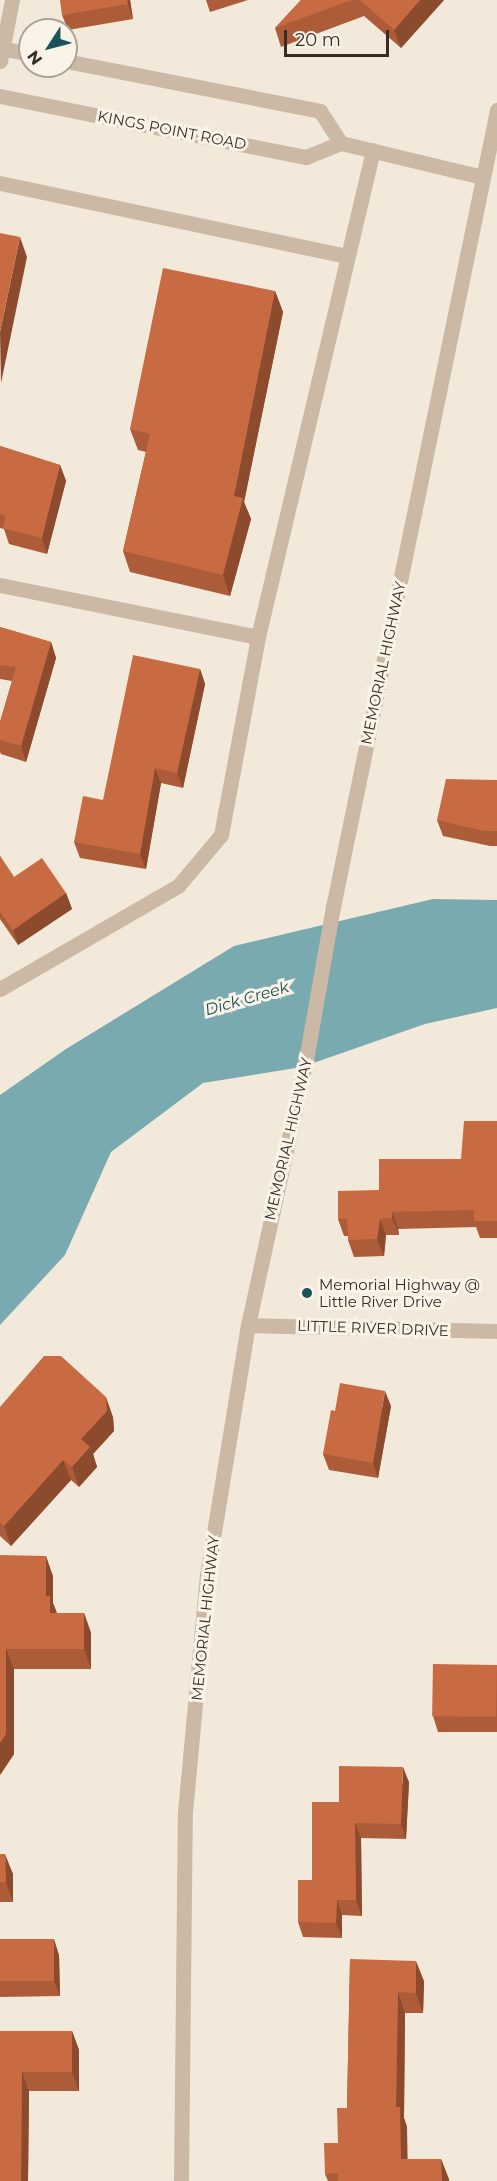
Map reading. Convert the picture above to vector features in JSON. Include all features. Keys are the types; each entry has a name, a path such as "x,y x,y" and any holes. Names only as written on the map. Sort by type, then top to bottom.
{"street":[{"path":"12,0 1,53 18,54"},
{"path":"78,63 320,111 341,143 483,177"},
{"name":"KINGS POINT ROAD","path":"0,96 306,157 341,143"},
{"name":"MEMORIAL HIGHWAY","path":"181,2181 185,1812 207,1575 248,1325 497,110"},
{"path":"0,989 178,886 221,835 258,637 373,150"},
{"path":"0,183 347,255"},
{"path":"0,585 258,637"},
{"name":"LITTLE RIVER DRIVE","path":"248,1325 497,1331"}],"water":[{"name":"Dick Creek","path":"433,899 497,900 497,1008 425,1024 302,1067 203,1083 111,1152 65,1255 0,1325 0,1095 66,1049 234,946"}],"building":[{"path":"60,0 127,0 128,4 62,15"},
{"path":"301,0 352,0 275,28"},
{"path":"360,0 420,0 394,30"},
{"path":"0,233 20,237 0,332"},
{"path":"163,268 275,291 234,496 243,498 223,575 123,551 150,434 130,429"},
{"path":"0,446 60,465 42,538 3,528 6,516 0,514"},
{"path":"0,627 51,642 21,746 0,740 0,722 16,667 0,665"},
{"path":"133,655 200,669 177,773 155,768 140,854 74,842 83,796 103,800"},
{"path":"446,779 497,780 497,831 484,831 437,820"},
{"path":"0,856 14,877 42,858 66,893 13,930 0,912"},
{"path":"464,1121 497,1121 497,1221 474,1221 474,1210 392,1212 392,1218 380,1219 377,1239 348,1240 347,1219 338,1219 338,1191 379,1190 379,1159 461,1159"},
{"path":"44,1356 61,1356 106,1397 107,1411 81,1439 90,1447 72,1467 63,1460 4,1526 0,1522 0,1407"},
{"path":"340,1383 385,1391 373,1463 323,1454 331,1410 335,1411"},
{"path":"0,1555 46,1556 46,1596 50,1596 50,1613 84,1613 84,1649 6,1649 6,1734 0,1743"},
{"path":"433,1664 497,1665 496,1717 432,1716"},
{"path":"339,1766 403,1767 401,1824 355,1823 356,1900 337,1900 336,1923 298,1922 298,1880 312,1880 312,1802 339,1802"},
{"path":"0,1854 5,1854 6,1882 0,1882"},
{"path":"0,1939 54,1939 54,1981 0,1981"},
{"path":"350,1959 416,1961 416,1993 398,1992 396,2107 400,2107 401,2159 441,2159 442,2181 338,2181 338,2173 325,2174 324,2143 338,2143 337,2108 347,2108"},
{"path":"0,2031 72,2031 72,2072 22,2072 21,2181 0,2181"}],"place":[{"name":"Memorial Highway @ Little River Drive","path":"307,1293"}]}
